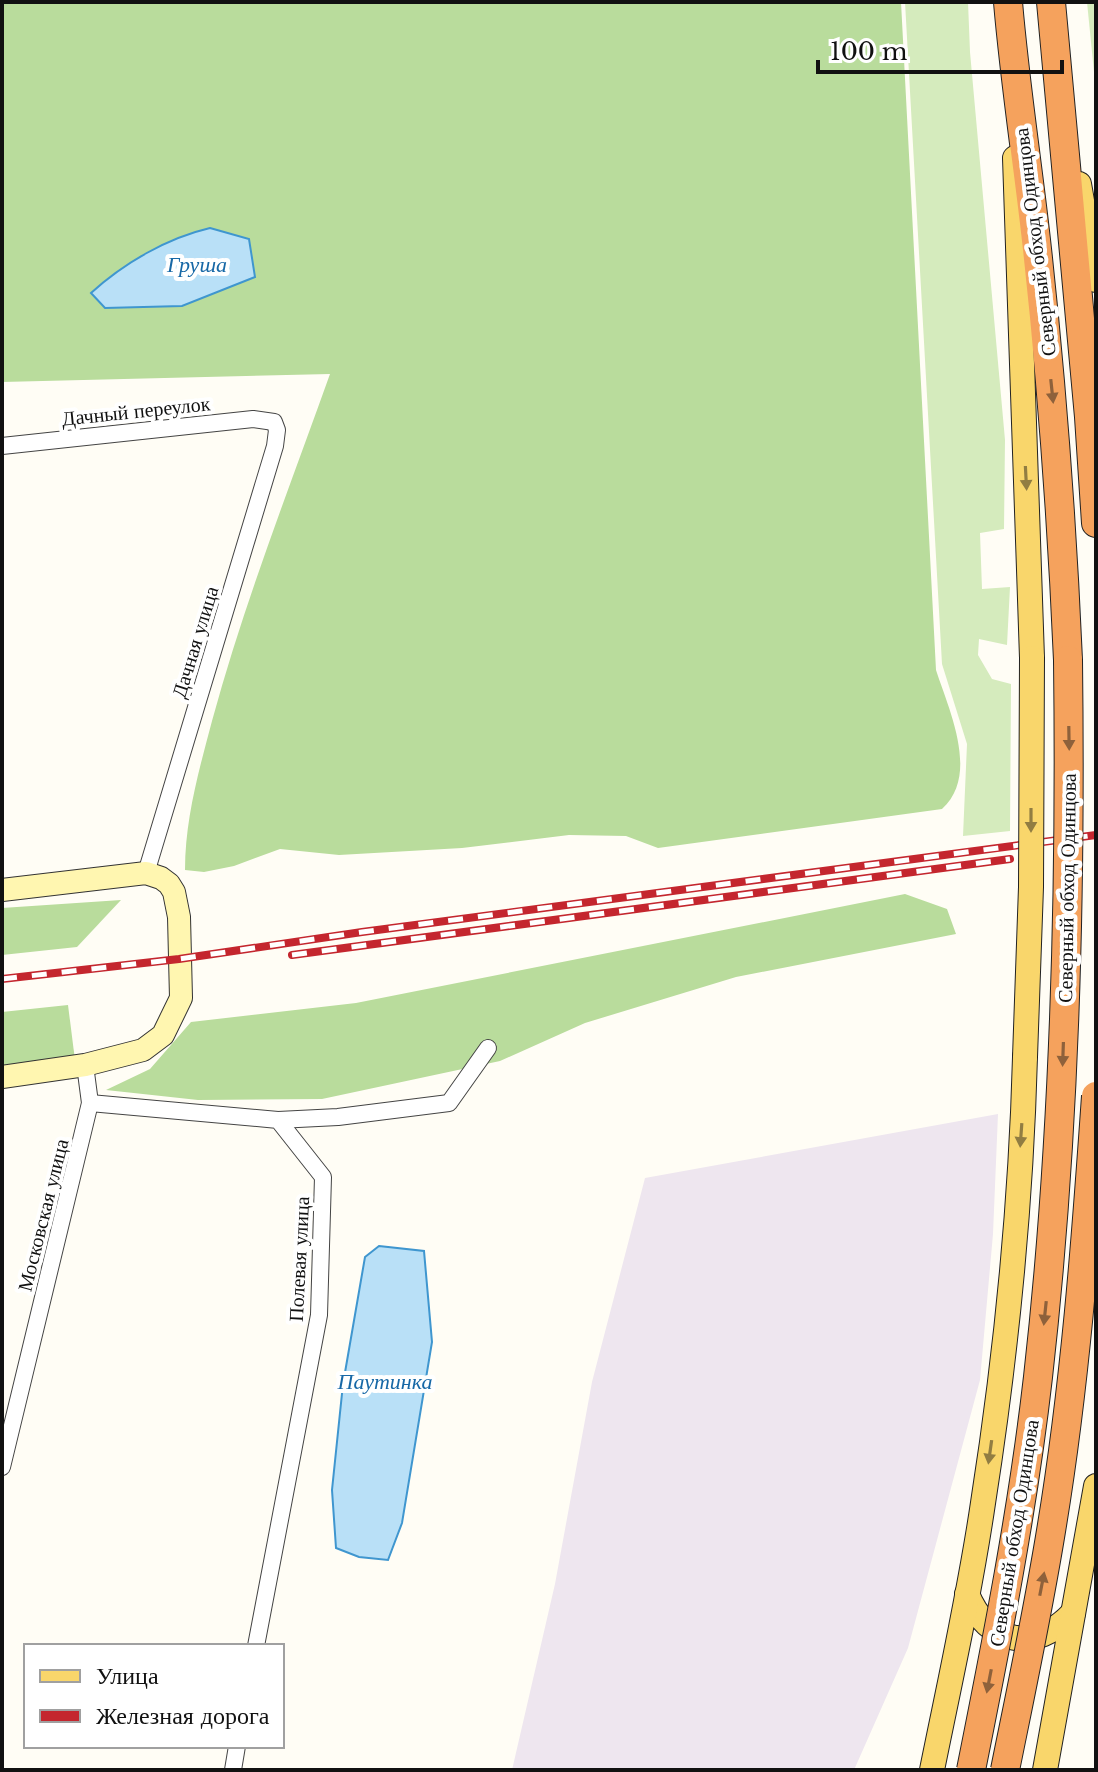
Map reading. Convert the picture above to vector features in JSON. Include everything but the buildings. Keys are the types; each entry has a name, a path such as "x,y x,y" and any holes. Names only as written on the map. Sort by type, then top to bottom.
{"highway":[{"name":"Северный обход Одинцова","path":"971,1770 1018,1524 1038,1379 1053,1234 1062,1090 1068,904 1068,660 1055,420 1008,2"},
{"name":"Северный обход Одинцова","path":"1051,2 1096,523"},
{"name":"Северный обход Одинцова","path":"1005,1770 1052,1530 1072,1383 1096,1096"}],"main road":[{"path":"1057,59 1096,280"},
{"path":"932,1770 983,1503 1016,1219 1024,1088 1031,887 1032,658 1020,368 1013,64"},
{"path":"1045,1770 1096,1486"},
{"path":"967,1594 975,1612 988,1626 1004,1636 1023,1639 1043,1636 1060,1627 1073,1613"}],"street":[{"name":"Дачный переулок","path":"2,446 253,419 274,422"},
{"name":"Дачная улица","path":"146,873 275,446 277,430 274,422"},
{"path":"2,890 146,873 161,878 174,892 179,917 181,998 163,1035 143,1050 85,1065 2,1077"},
{"path":"90,1103 278,1120 338,1117 449,1103 488,1048"},
{"name":"Московская улица","path":"2,1467 90,1103 85,1065"},
{"name":"Полевая улица","path":"256,1644 319,1315 323,1177 278,1120"},
{"path":"233,1770 237,1748"}],"shaded area":[{"path":"998,1114 993,1234 980,1380 908,1648 854,1770 512,1770 555,1584 592,1382 645,1178"}],"green space":[{"path":"2,2 901,2 936,670 954,723 960,761 959,779 953,795 942,809 658,848 626,836 569,835 462,848 339,855 280,849 234,866 204,872 185,870 187,832 194,795 225,677 330,374 2,382"},
{"path":"905,2 968,2 1005,440 1004,529 980,533 982,589 1010,587 1007,645 979,639 978,655 992,679 1011,684 1010,831 963,836 967,744 942,664"},
{"path":"1087,2 1096,2 1096,92"},
{"path":"905,894 947,909 956,934 736,977 585,1023 500,1061 322,1099 198,1100 106,1090 150,1069 191,1022 356,1003"},
{"path":"121,900 77,947 2,955 2,908"},
{"path":"68,1005 75,1060 2,1071 2,1012"}],"water":[{"name":"Груша","path":"210,228 249,239 255,277 182,306 105,308 91,293 147,253 178,238"},
{"name":"Паутинка","path":"379,1246 424,1251 432,1342 402,1523 388,1560 359,1557 336,1548 332,1490 343,1384 365,1257"}],"railway":[{"path":"2,979 179,959 1096,835"},
{"path":"292,955 1010,859"}]}
